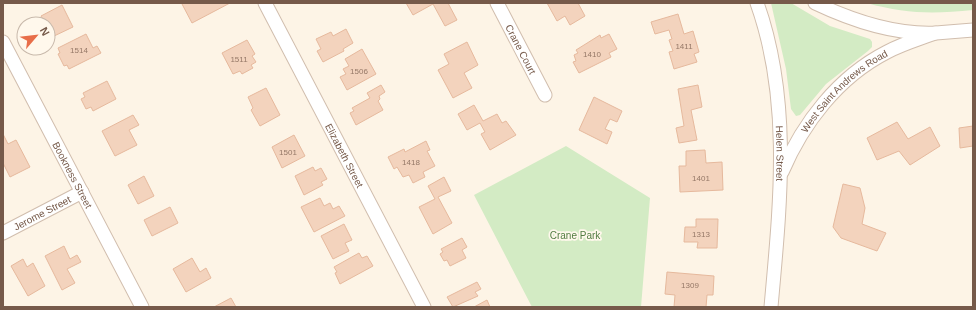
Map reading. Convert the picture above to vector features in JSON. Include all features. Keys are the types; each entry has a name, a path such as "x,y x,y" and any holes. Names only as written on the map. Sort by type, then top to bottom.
{"street":[{"name":"Elizabeth Street","path":"265,3 424,307"},
{"name":"Crane Court","path":"496,3 545,95"},
{"name":"Helen Street","path":"757,3 769,45 776,83 780,120 780,178 771,307"},
{"name":"West Saint Andrews Road","path":"815,3 864,23 898,30 935,33 973,30"},
{"name":"West Saint Andrews Road","path":"780,178 793,147 805,127 828,98 846,81 887,52 935,33"},
{"name":"Bookness Street","path":"3,42 142,307"},
{"name":"Jerome Street","path":"3,233 82,192"}],"green space":[{"path":"771,3 791,3 830,26 870,39 872,42 872,47 868,51 826,84 800,115 796,116 791,109 786,69"},
{"path":"867,3 973,3 973,10 920,12 881,7"},
{"name":"Crane Park","path":"566,146 650,198 641,307 532,307 474,195"}],"building":[{"path":"230,3 192,23 182,4"},
{"path":"406,3 448,3 457,20 445,26 433,4 413,15"},
{"path":"547,3 578,3 585,16 570,25 565,16 557,21"},
{"path":"62,5 73,27 56,35 56,16 41,16"},
{"path":"678,14 684,34 693,31 699,52 694,54 697,62 674,69 669,52 673,51 669,40 672,39 669,30 655,34 651,22"},
{"path":"346,29 353,43 343,49 344,51 323,62 317,51 321,49 316,39 331,32 333,36"},
{"path":"86,34 93,48 97,46 101,53 69,69 67,65 64,66 58,54 60,53 58,48"},
{"path":"609,34 617,49 609,53 611,57 579,73 573,62 576,61 574,55 578,53 576,50 600,35 601,38"},
{"path":"247,40 255,54 252,56 256,62 251,65 253,68 242,74 240,71 233,74 222,53"},
{"path":"467,42 478,65 464,73 472,88 453,98 438,70 449,64 444,54"},
{"path":"362,49 376,74 347,90 340,77 346,74 343,69 349,66 345,59"},
{"path":"107,81 116,99 93,111 91,107 86,109 81,99 85,97 83,93"},
{"path":"381,85 385,92 379,96 380,99 378,101 383,110 356,125 350,113 354,111 352,108 370,98 367,93"},
{"path":"698,85 702,107 691,110 697,140 679,143 676,128 684,126 678,89"},
{"path":"266,88 280,115 260,126 251,110 253,108 248,97"},
{"path":"594,97 622,111 617,122 610,119 605,129 612,132 607,144 579,130"},
{"path":"474,105 483,121 497,114 502,123 506,121 516,135 490,150 481,134 485,132 480,123 467,130 458,114"},
{"path":"133,115 139,125 129,130 137,145 115,156 102,131"},
{"path":"897,122 908,139 930,127 940,146 910,165 899,151 877,160 867,138"},
{"path":"973,126 973,146 960,148 959,128"},
{"path":"3,134 8,144 16,140 30,167 10,177 3,163"},
{"path":"294,135 305,156 282,168 272,147"},
{"path":"426,141 430,150 427,151 435,166 423,172 425,177 413,183 409,175 403,177 397,167 394,169 388,157 404,149 405,152"},
{"path":"705,150 706,163 722,162 723,190 680,192 679,166 686,166 686,151"},
{"path":"313,167 315,171 321,168 327,179 321,182 323,185 304,195 295,176"},
{"path":"144,176 154,196 138,204 128,185"},
{"path":"444,177 451,191 438,197 452,223 433,234 419,207 435,199 428,186"},
{"path":"843,184 860,188 865,208 862,224 886,233 877,251 841,238 833,227"},
{"path":"320,198 324,206 330,203 333,209 339,206 345,216 314,232 301,207"},
{"path":"170,207 178,223 152,236 144,220"},
{"path":"696,219 718,219 717,248 697,248 698,242 684,242 685,227 696,227"},
{"path":"344,224 352,240 345,243 349,251 333,259 321,236"},
{"path":"462,238 467,247 462,250 466,258 450,266 447,260 444,261 440,254 443,252 441,249"},
{"path":"64,246 70,259 77,255 81,262 67,269 75,283 62,290 45,256"},
{"path":"359,253 362,258 367,256 373,266 340,284 334,267"},
{"path":"192,258 200,272 206,268 211,278 186,292 173,269"},
{"path":"23,259 27,267 33,263 45,286 28,296 11,266"},
{"path":"667,272 714,276 713,295 707,295 706,307 674,307 675,295 665,294"},
{"path":"477,282 481,289 475,292 478,296 453,307 447,297"},
{"path":"231,298 236,307 214,307"},
{"path":"487,300 490,307 474,307"}]}
